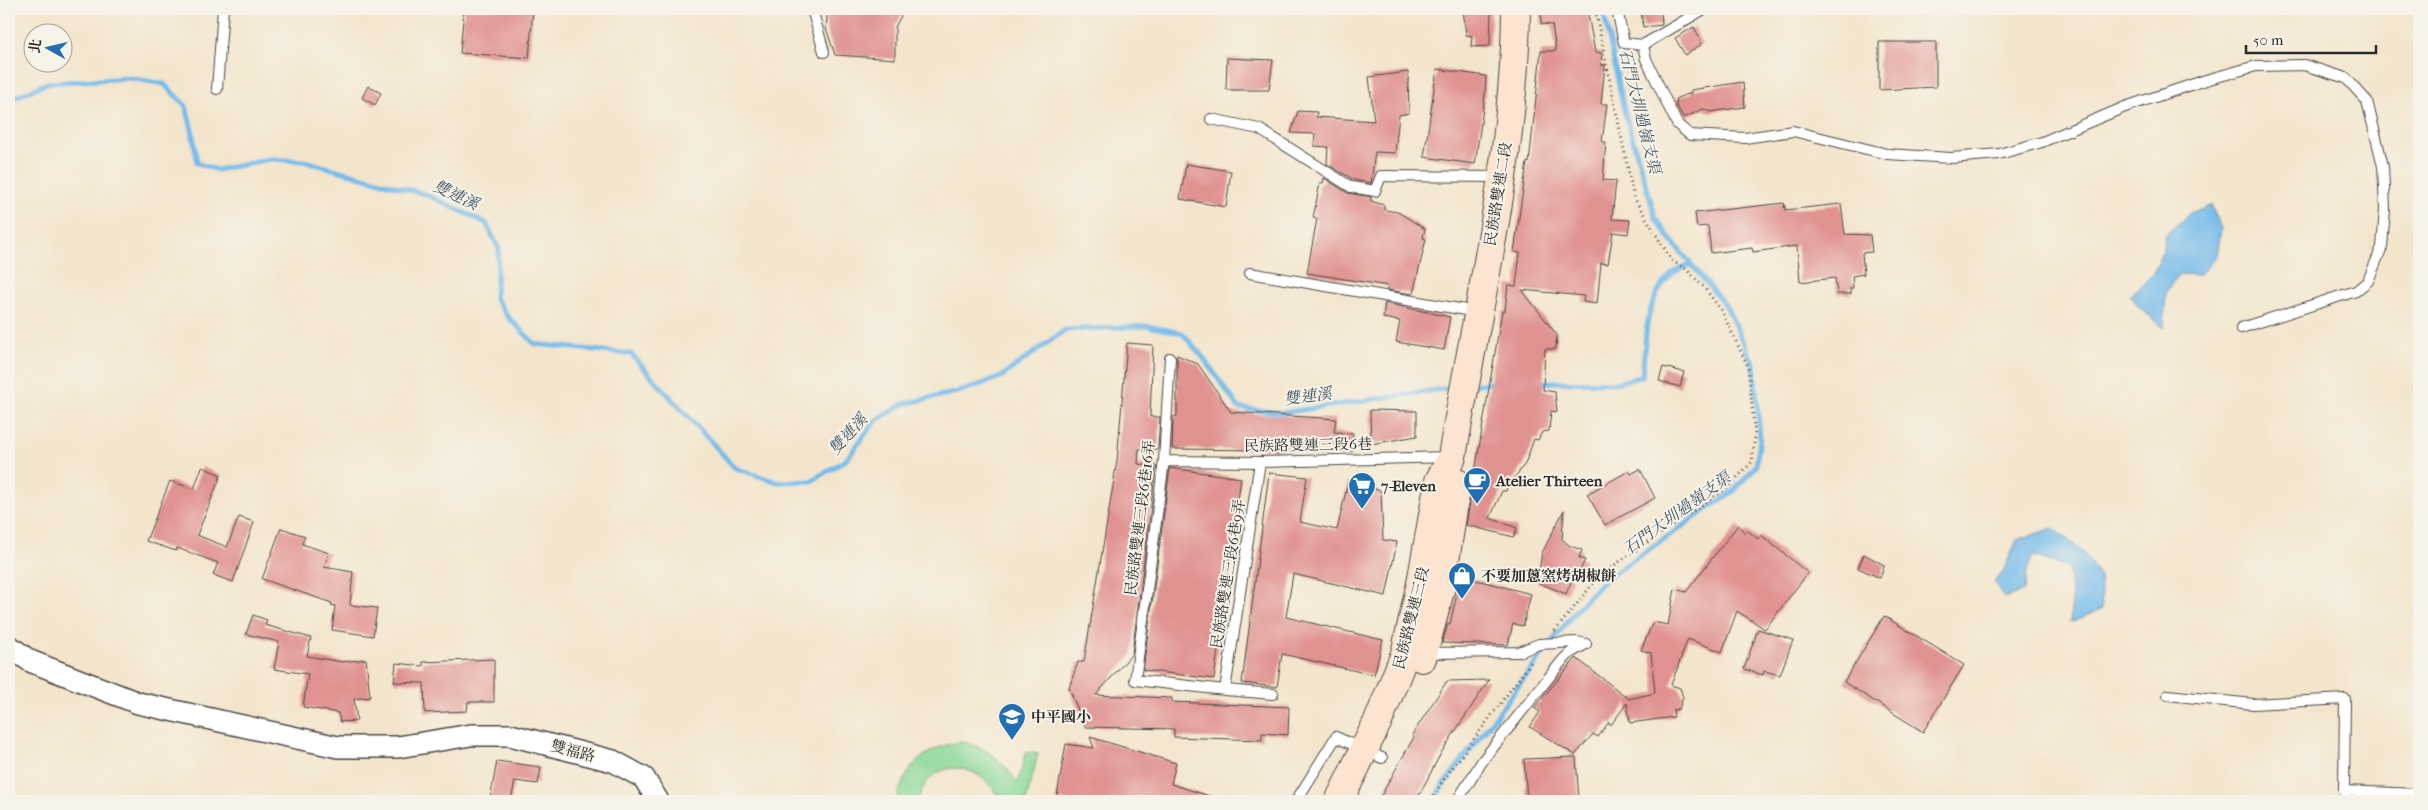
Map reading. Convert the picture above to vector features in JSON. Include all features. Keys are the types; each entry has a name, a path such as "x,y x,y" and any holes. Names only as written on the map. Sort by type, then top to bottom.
{"main road":[{"name":"民族路雙連二段","path":"1463,388 1503,177 1514,80 1516,9"},
{"name":"民族路雙連三段","path":"1360,801 1373,754 1414,654 1422,584 1439,481 1452,457 1463,388"},
{"name":"民族路雙連三段","path":"1339,801 1373,754"}],"street":[{"path":"9,646 30,661"},
{"path":"9,655 30,661"},
{"name":"雙福路","path":"30,661 138,703 338,747 398,747 471,735 510,734 613,762 644,778 658,801"}],"lane":[{"path":"218,89 223,9"},
{"path":"812,9 824,52"},
{"path":"1617,9 1624,43 1643,45 1704,9"},
{"path":"1643,45 1646,60 1677,124 1690,135 1745,138 1793,131 1887,154 1951,158 1999,154 2042,142 2125,107 2206,80 2256,66 2304,65 2346,78 2367,101 2383,166 2385,209 2382,247 2368,281 2356,291 2241,328"},
{"path":"1211,119 1259,129 1351,187 1375,191 1381,176 1503,177"},
{"path":"1250,273 1478,312"},
{"name":"民族路雙連三段6巷16弄","path":"1170,358 1164,461 1135,680 1225,690"},
{"name":"民族路雙連三段6巷","path":"1164,461 1260,462 1452,457"},
{"name":"民族路雙連三段6巷9弄","path":"1225,690 1260,462"},
{"path":"1414,654 1519,652 1545,644 1577,642 1586,644 1570,653 1562,661 1484,760 1457,801"},
{"path":"1225,690 1273,694"},
{"path":"2168,695 2253,704 2345,699 2344,791 2419,794"},
{"path":"1296,801 1336,737 1373,754"}],"path":[{"path":"1431,801 1442,782 1545,644 1600,575 1728,487 1752,462 1755,436 1748,366 1721,310 1704,287 1686,269 1672,261 1634,198 1595,9"}],"green space":[{"path":"962,742 980,748 994,756 1018,783 1026,752 1038,754 1026,801 1000,801 992,788 982,778 970,771 957,768 945,770 933,776 924,786 918,801 896,801 905,777 919,760 937,748"}],"water":[{"path":"2211,205 2221,228 2217,257 2199,275 2179,274 2166,292 2164,328 2139,307 2130,295 2152,275 2162,255 2165,235 2190,213"},
{"path":"2053,528 2081,550 2100,576 2102,609 2070,623 2072,598 2068,567 2033,556 2027,571 2024,591 2004,598 1994,581 2002,574 2017,540"}],"building":[{"path":"464,9 533,9 529,58 460,53"},
{"path":"828,9 897,9 901,16 895,27 895,59 835,55 826,28"},
{"path":"1463,9 1491,9 1490,46 1471,47 1472,36 1466,35"},
{"path":"1541,9 1587,9 1595,52 1602,53 1601,65 1605,65 1601,104 1607,104 1602,142 1606,142 1603,180 1616,181 1612,219 1630,220 1628,234 1613,232 1608,264 1601,263 1597,304 1583,302 1584,296 1522,290 1557,335 1556,349 1545,349 1543,390 1555,392 1557,412 1551,411 1549,431 1542,432 1538,440 1534,439 1525,464 1506,491 1502,491 1490,518 1517,528 1514,537 1466,525 1502,311 1505,311 1508,285 1516,286 1520,253 1514,252 1527,162 1529,163 1541,51 1556,51 1552,25 1541,24"},
{"path":"1641,9 1661,9 1662,25 1643,27"},
{"path":"1694,27 1702,44 1685,55 1675,38"},
{"path":"1879,42 1936,42 1936,87 1879,90"},
{"path":"1227,58 1273,60 1269,90 1226,90"},
{"path":"1437,69 1486,76 1475,164 1424,157"},
{"path":"1408,72 1409,113 1399,115 1395,153 1375,152 1371,183 1354,180 1327,164 1328,147 1314,146 1315,134 1291,133 1298,111 1317,112 1316,117 1374,121 1369,77"},
{"path":"1743,82 1745,107 1710,112 1703,109 1684,118 1676,105 1677,98 1691,93 1691,90"},
{"path":"368,86 381,93 375,105 362,98"},
{"path":"1186,164 1231,171 1226,207 1180,199"},
{"path":"1324,178 1348,193 1371,197 1371,201 1384,205 1384,210 1398,212 1425,229 1423,238 1426,239 1413,294 1387,290 1388,286 1307,273 1317,219 1313,218 1320,183 1323,183"},
{"path":"1784,203 1785,210 1841,204 1845,234 1870,235 1872,252 1862,253 1864,274 1852,276 1853,288 1850,288 1851,294 1837,294 1835,278 1800,282 1797,246 1753,252 1752,248 1711,253 1708,226 1697,227 1695,213"},
{"path":"1385,303 1450,317 1444,350 1396,342 1400,321 1383,318"},
{"path":"1127,343 1153,345 1150,417 1160,417 1158,449 1139,449 1138,464 1156,466 1132,654 1096,695 1172,698 1172,702 1289,707 1288,735 1262,733 1262,740 1174,737 1174,729 1085,727 1069,688 1078,662 1084,662 1117,461"},
{"path":"1177,355 1198,364 1231,412 1336,419 1334,432 1353,433 1352,451 1172,449 1173,417 1177,416"},
{"path":"1663,367 1684,372 1680,387 1659,381"},
{"path":"1370,410 1417,411 1417,436 1371,444"},
{"path":"202,467 221,475 197,535 227,547 239,517 254,522 233,582 213,575 218,563 177,548 176,551 146,541 170,481 194,489"},
{"path":"1170,468 1241,478 1214,679 1143,670"},
{"path":"1640,469 1655,498 1605,525 1587,494 1629,471 1631,474"},
{"path":"1269,473 1307,477 1300,522 1337,530 1348,482 1381,491 1383,540 1397,542 1386,596 1293,574 1286,617 1383,640 1374,675 1282,654 1277,687 1242,683"},
{"path":"1564,510 1562,539 1570,546 1582,550 1579,558 1585,560 1579,573 1576,571 1566,594 1537,582 1542,553"},
{"path":"1738,525 1745,533 1748,531 1758,539 1761,535 1808,573 1765,629 1737,611 1722,652 1688,639 1671,685 1680,688 1683,697 1679,709 1673,710 1674,717 1630,723 1627,703 1611,725 1609,722 1598,737 1593,734 1575,755 1530,727 1540,712 1534,708 1576,658 1629,699 1655,693 1651,653 1641,650 1653,622 1668,625 1675,589 1686,592"},
{"path":"281,528 305,536 302,544 329,553 324,567 353,572 350,605 377,608 373,636 332,630 335,606 331,605 332,603 262,579"},
{"path":"1864,554 1884,565 1880,578 1858,568"},
{"path":"1461,576 1531,594 1523,626 1513,624 1508,645 1442,643 1448,624 1450,624"},
{"path":"253,615 267,620 265,625 311,638 307,656 342,662 366,659 370,697 354,699 357,721 340,722 338,713 303,707 308,674 274,669 279,642 246,634"},
{"path":"1884,616 1964,665 1923,732 1844,682"},
{"path":"1758,629 1793,640 1780,675 1764,671 1763,675 1744,669"},
{"path":"494,659 494,702 468,702 467,711 425,713 424,683 394,682 396,663 423,666 423,662"},
{"path":"1489,680 1441,753 1416,801 1378,801 1414,737 1412,735 1447,681"},
{"path":"1090,737 1176,763 1171,784 1216,798 1215,801 1056,801 1066,744 1094,748"},
{"path":"1576,757 1579,801 1527,801 1524,759"},
{"path":"497,761 541,767 538,784 515,781 511,801 490,799"}],"waterway":[{"name":"石門大圳過嶺支渠","path":"1435,801 1441,788 1577,609 1604,580 1734,491 1756,466 1760,438 1754,365 1726,306 1670,239 1656,219 1624,110 1603,9"},
{"name":"雙連溪","path":"9,100 47,83 130,78 164,84 186,106 192,129 197,163 217,170 270,159 304,161 425,194 486,223 499,249 495,298 508,317 535,344 631,354 735,468 777,482 811,481 846,460 875,421 903,404 962,391 1001,377 1065,330 1147,326 1182,333 1202,356 1239,408 1282,413 1456,387"},
{"name":"雙連溪","path":"1537,382 1616,383 1642,376 1648,322 1655,297 1671,275 1691,264"},
{"name":"雙連溪","path":"1472,385 1496,382"}],"place":[{"name":"Atelier Thirteen","path":"1477,505"},
{"name":"7-Eleven","path":"1362,510"},
{"name":"不要加蔥窯烤胡椒餅","path":"1462,600"},
{"name":"中平國小","path":"1012,741"}]}
